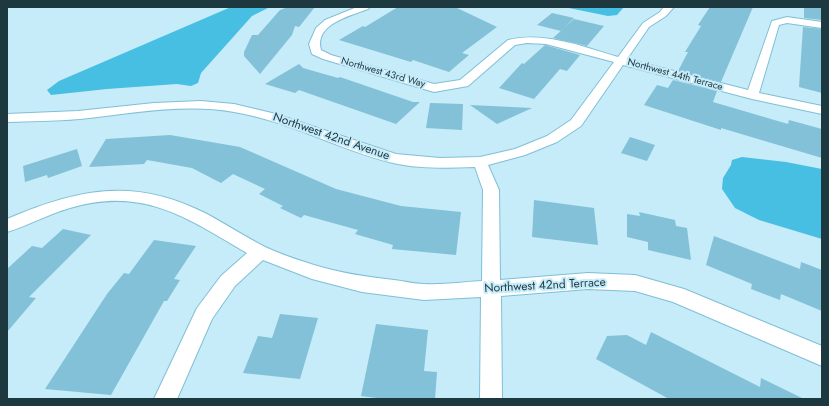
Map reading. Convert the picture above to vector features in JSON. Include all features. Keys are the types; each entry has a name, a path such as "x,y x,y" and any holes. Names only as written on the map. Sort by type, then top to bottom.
{"street":[{"name":"Northwest 43rd Way","path":"365,7 328,22 321,28 314,44 316,52 327,57 434,88 451,86"},
{"name":"Northwest 42nd Avenue","path":"7,118 78,114 154,107 201,105 234,108 271,117 364,150 395,159 440,163 480,162 520,152 546,142 576,122 646,25 663,14 669,7"},
{"path":"646,25 647,10"},
{"path":"752,95 775,23 787,20 822,25"},
{"name":"Northwest 44th Terrace","path":"451,86 464,83 512,42 527,40 546,41 752,95 822,110"},
{"path":"480,162 491,190 491,399"},
{"name":"Northwest 42nd Terrace","path":"7,226 67,202 101,196 127,194 154,198 180,208 260,252 312,272 362,284 424,292 491,289 588,281 635,282 677,295 822,356"},
{"path":"165,399 204,314 228,281 260,252"}],"water":[{"path":"231,7 270,7 252,16 201,73 198,83 191,86 177,84 51,95 47,90 59,81"},
{"path":"564,7 624,7 617,15 608,16"},
{"path":"742,157 786,162 822,169 822,239 759,220 735,208 722,189 723,178 731,165 732,160"}],"building":[{"path":"288,7 315,7 299,27 295,26 292,35 260,74 244,56 244,52 252,35 258,35 280,10"},
{"path":"398,7 455,7 497,27 462,53 469,55 449,72 413,60 411,62 339,40 363,26 365,27"},
{"path":"710,7 753,7 721,82 678,71 688,52 685,52 701,26 698,25"},
{"path":"804,7 822,7 822,20 804,18"},
{"path":"552,13 574,18 561,31 537,25"},
{"path":"574,19 604,26 587,46 553,38"},
{"path":"803,27 822,29 822,93 799,87"},
{"path":"545,45 580,55 567,71 560,69 534,99 499,88 522,63 524,64"},
{"path":"299,64 303,68 338,78 340,77 413,102 420,102 396,124 299,90 295,93 265,84"},
{"path":"673,80 717,91 713,102 788,124 789,120 822,129 822,158 721,128 721,130 644,105 657,85 668,88"},
{"path":"430,103 463,104 462,130 426,128"},
{"path":"470,105 532,108 497,124"},
{"path":"170,135 240,147 336,189 401,206 461,212 456,255 392,249 393,245 355,234 358,230 304,215 301,218 280,208 283,206 259,194 265,189 233,174 221,183 192,168 147,160 144,164 89,167 106,139"},
{"path":"630,137 655,145 647,161 621,153"},
{"path":"77,149 82,166 48,178 47,175 25,182 23,166"},
{"path":"534,200 594,208 598,245 532,237"},
{"path":"639,212 675,220 676,226 687,228 691,260 648,250 648,242 627,237 627,214 640,216"},
{"path":"63,229 91,235 29,297 36,298 7,332 7,269 32,246 42,248"},
{"path":"714,236 800,269 801,262 822,270 822,311 781,294 780,300 751,289 752,284 706,265"},
{"path":"154,240 196,246 174,279 180,280 167,301 164,301 111,395 45,389 107,294 124,273 129,274"},
{"path":"280,314 318,318 300,379 243,373 258,336 272,338"},
{"path":"376,324 428,330 424,371 437,372 435,399 385,399 361,396"},
{"path":"651,332 760,387 761,378 804,399 669,399 596,359 607,336 627,335 646,345"}]}
